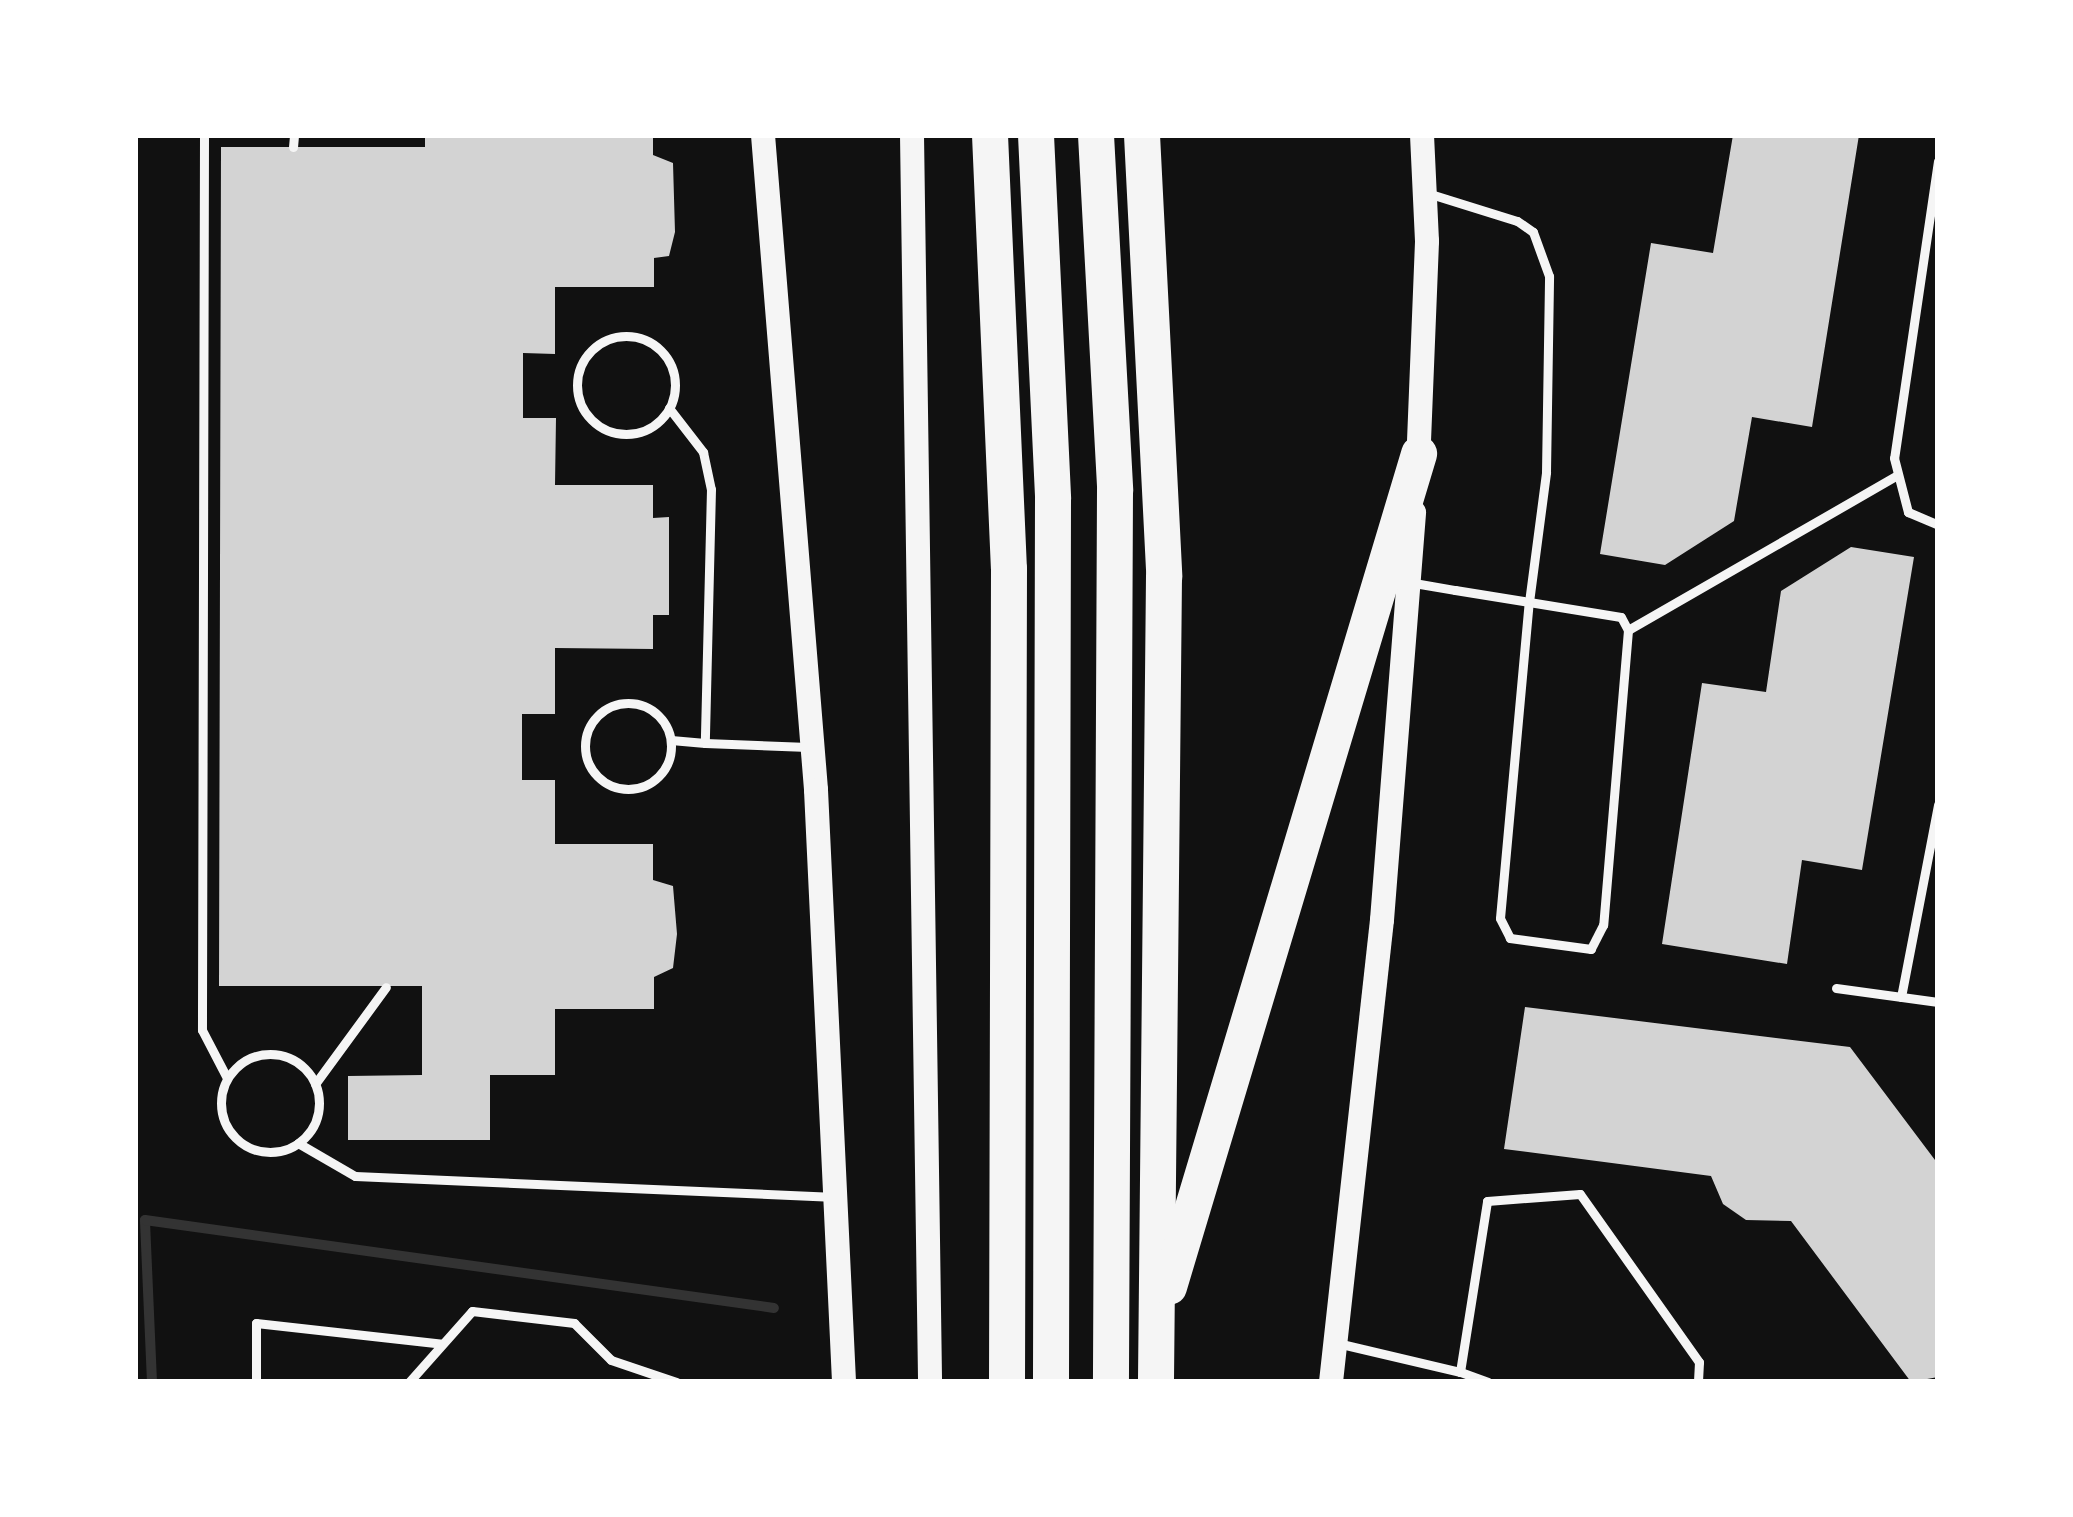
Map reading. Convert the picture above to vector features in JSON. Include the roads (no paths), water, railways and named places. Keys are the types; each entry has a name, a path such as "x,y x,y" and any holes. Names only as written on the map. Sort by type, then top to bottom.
{"highway":[{"path":"990,135 1009,568 1007,1382"},
{"path":"1036,135 1053,522 1052,1382"},
{"path":"1096,135 1116,556 1111,1382"},
{"path":"1142,135 1163,575 1156,1382"},
{"path":"1157,1324 1419,454"}],"main road":[{"path":"763,135 813,748 844,1382"},
{"path":"912,135 930,1382"},
{"path":"1331,1382 1382,920 1419,454 1422,135"}],"lane":[{"path":"204,135 202,1030 227,1078 220,1109 235,1138 266,1152 298,1143 317,1116 315,1084 295,1060 265,1054 227,1078"},
{"path":"1938,161 1897,476 1908,512 1938,525"},
{"path":"1408,582 1528,602 1621,617 1628,630 1603,925 1591,949 1510,938 1500,918 1528,602 1554,340 1543,252 1516,221 1425,193"},
{"path":"669,408 631,434 601,428 576,389 585,358 612,338 645,339 669,362 669,408 703,452 711,489 705,742"},
{"path":"1628,630 1897,476"},
{"path":"615,704 658,714 671,740 658,777 634,788 607,784 585,751 592,722 615,704"},
{"path":"671,740 813,748"},
{"path":"1901,997 1938,805"},
{"path":"315,1084 386,987"},
{"path":"1836,988 1938,1002"},
{"path":"298,1143 355,1176 836,1197"},
{"path":"1460,1372 1487,1201 1580,1194 1699,1362 1698,1382"},
{"path":"409,1382 472,1311 574,1323 611,1360 676,1382"},
{"path":"256,1382 256,1323 442,1344"},
{"path":"1336,1342 1488,1382"}],"waterway":[{"path":"152,1382 145,1220 774,1308"}]}
